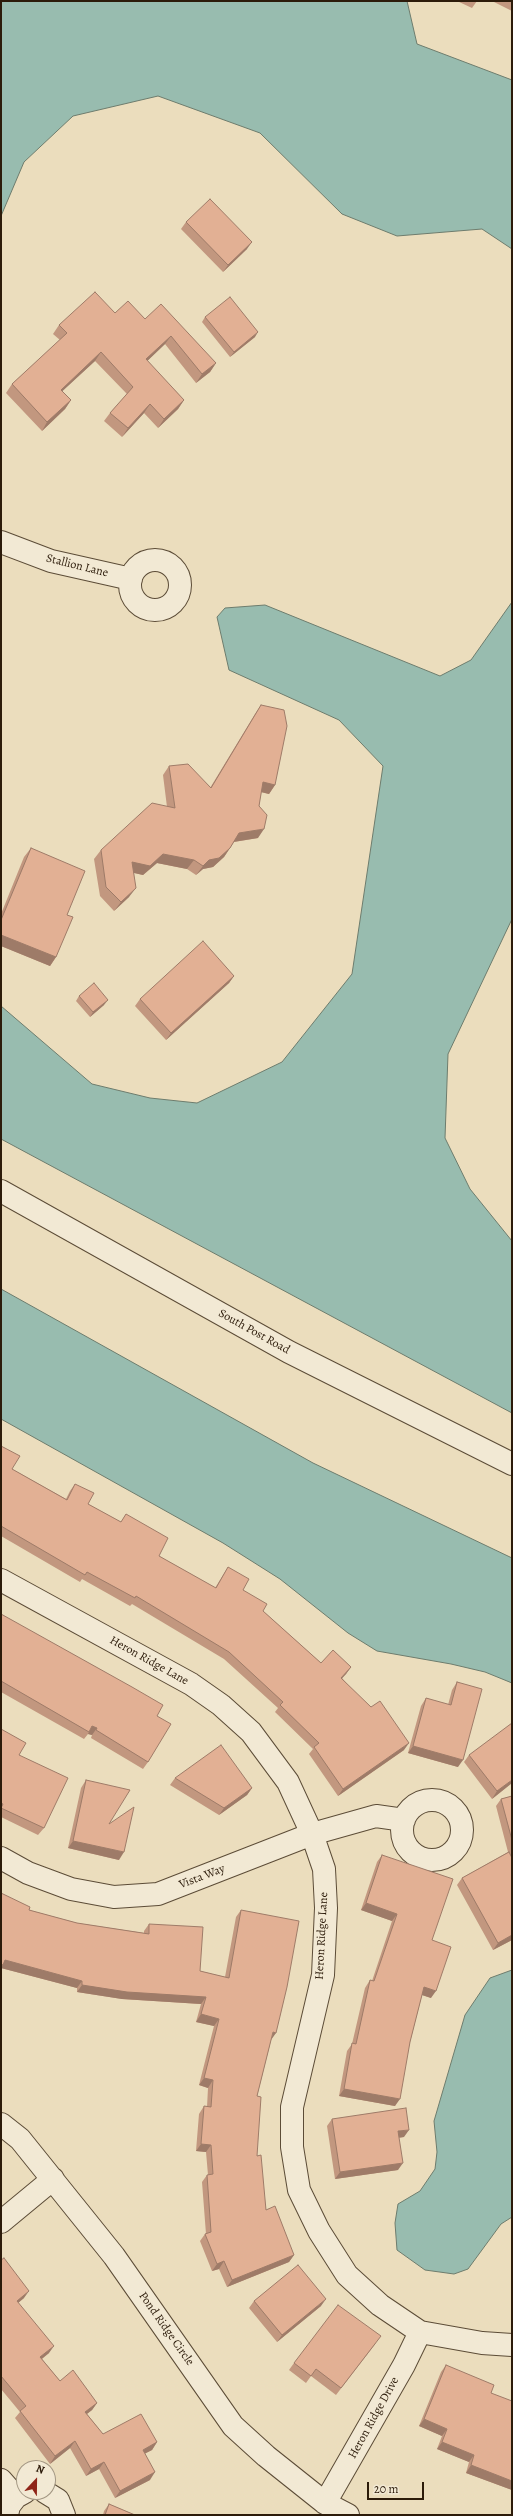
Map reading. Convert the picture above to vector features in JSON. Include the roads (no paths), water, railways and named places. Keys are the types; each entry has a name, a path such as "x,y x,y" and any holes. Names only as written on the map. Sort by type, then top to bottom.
{"street":[{"name":"Stallion Lane","path":"1,542 51,561 131,579"},
{"name":"South Post Road","path":"1,1191 289,1352 512,1464"},
{"name":"Heron Ridge Lane","path":"1,1580 190,1684 221,1705 251,1732 288,1782 312,1834 324,1869 326,1908 323,1975 292,2107 292,2147 299,2190 319,2231 347,2275 380,2305 420,2332 482,2343 512,2345"},
{"name":"Vista Way","path":"1,1858 28,1873 71,1889 114,1897 158,1894 312,1834 376,1816 404,1820"},
{"name":"Pond Ridge Circle","path":"1,2124 20,2139 114,2256 233,2426 266,2456 325,2504 348,2515"},
{"path":"1,2222 53,2179"},
{"name":"Heron Ridge Drive","path":"325,2504 397,2378 420,2332"},
{"path":"1,2480 16,2501"},
{"path":"56,2499 58,2500 64,2515"}],"water":[{"path":"1,1 407,1 417,44 512,80 512,249 482,229 397,236 342,214 260,133 158,96 73,116 24,162 1,216"},
{"path":"512,602 512,919 448,1054 445,1138 470,1189 512,1241 512,1413 1,1139 1,1006 92,1084 150,1098 197,1103 282,1062 352,974 383,766 339,720 229,670 217,617 225,608 265,605 440,676 471,660"},
{"path":"1,1289 313,1463 512,1558 512,1683 485,1672 451,1664 377,1651 348,1633 280,1579 223,1543 1,1419"},
{"path":"512,1970 512,2217 501,2224 468,2269 454,2274 425,2270 397,2250 395,2223 398,2204 420,2191 435,2169 437,2152 434,2121 465,2015 490,1978"}]}
